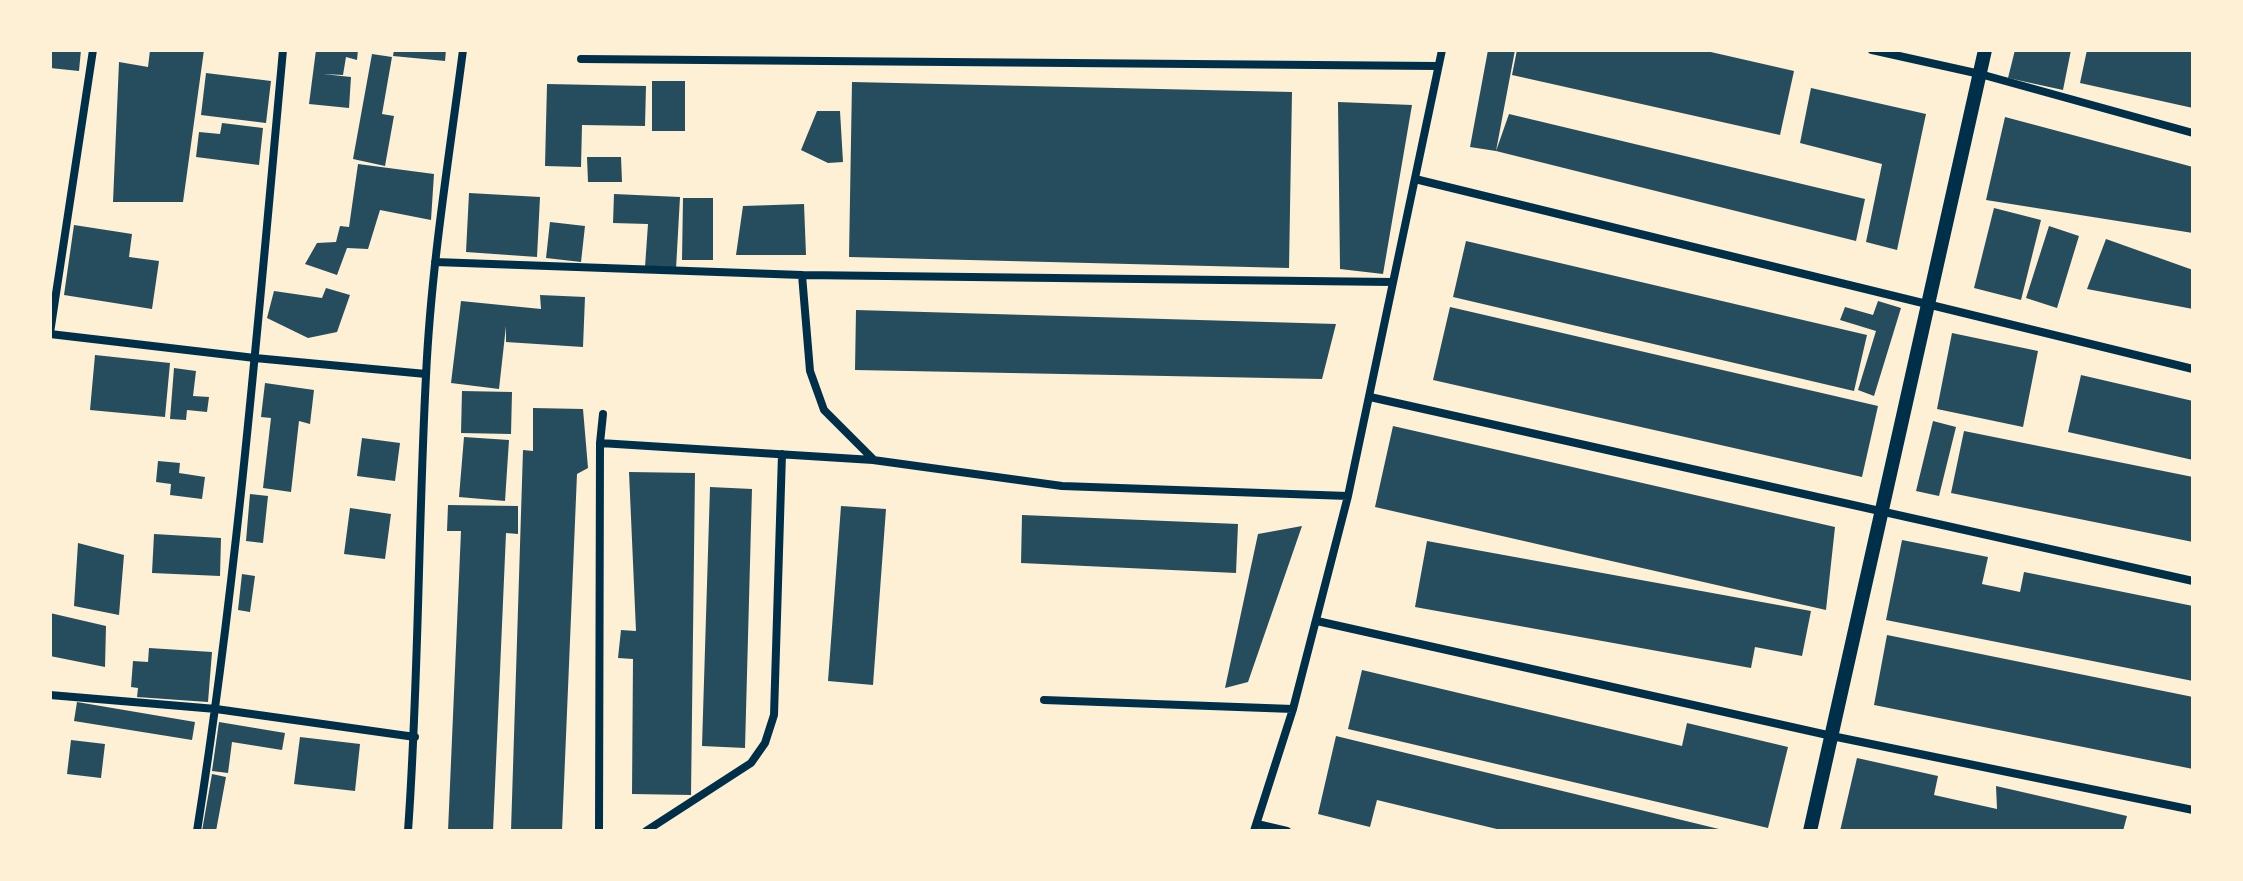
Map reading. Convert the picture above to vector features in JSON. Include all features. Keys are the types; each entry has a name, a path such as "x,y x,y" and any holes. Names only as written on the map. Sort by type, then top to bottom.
{"street":[{"path":"93,50 50,334 426,374"},
{"path":"197,831 216,709 255,358 283,50"},
{"path":"408,831 415,737 426,374 435,262 463,50"},
{"path":"1287,831 1255,828 1293,709 1348,496 1442,50"},
{"path":"1872,50 1980,74 2193,133"},
{"path":"1810,831 1985,50"},
{"path":"581,59 1437,66"},
{"path":"1415,179 2193,369"},
{"path":"435,262 802,275 1392,282"},
{"path":"802,275 810,371 824,410 873,460"},
{"path":"1370,397 2193,581"},
{"path":"599,831 600,443 603,414"},
{"path":"600,443 873,460 1062,486 1348,496"},
{"path":"646,831 751,763 765,743 774,715 782,454"},
{"path":"1317,621 1832,736 2193,810"},
{"path":"50,695 216,709 415,737"},
{"path":"1044,700 1293,709"}],"building":[{"path":"50,50 81,50 79,71 50,68"},
{"path":"150,50 204,50 183,202 113,202 119,62 148,67"},
{"path":"316,50 358,50 357,60 346,57 343,75 323,74 351,77 349,108 309,104"},
{"path":"394,50 446,50 445,61 393,56"},
{"path":"1488,50 1515,50 1496,151 1470,147"},
{"path":"1517,50 1702,50 1794,71 1780,135 1512,75"},
{"path":"2015,50 2071,50 2063,90 2008,78"},
{"path":"2087,50 2193,50 2193,108 2080,83"},
{"path":"372,54 392,57 382,114 394,116 385,166 353,159"},
{"path":"206,73 271,81 266,123 201,115"},
{"path":"652,81 685,81 685,131 652,131"},
{"path":"852,82 1292,92 1289,268 849,257"},
{"path":"547,84 646,86 645,126 582,125 581,167 545,166"},
{"path":"1811,88 1926,114 1897,250 1866,242 1882,164 1800,143"},
{"path":"1338,102 1412,105 1383,274 1340,269"},
{"path":"817,111 840,111 843,162 828,163 801,150"},
{"path":"1509,114 1865,199 1856,241 1496,151"},
{"path":"2005,117 2193,167 2193,233 1986,200"},
{"path":"222,123 263,128 259,165 196,157 199,132 220,134"},
{"path":"587,157 621,157 622,182 588,182"},
{"path":"358,164 434,174 431,220 380,210 368,249 347,248 337,275 305,264 317,243 336,242 340,226 349,227"},
{"path":"469,193 540,197 537,257 466,252"},
{"path":"614,194 680,197 676,269 645,267 648,224 613,223"},
{"path":"683,198 713,198 713,260 682,260"},
{"path":"804,204 806,255 736,255 743,206"},
{"path":"1994,208 2041,220 2021,300 1974,288"},
{"path":"550,222 585,226 581,262 546,258"},
{"path":"74,225 132,234 129,257 159,261 152,309 64,295"},
{"path":"2049,226 2079,236 2057,308 2026,298"},
{"path":"2106,239 2193,270 2193,309 2087,289"},
{"path":"1466,241 1867,335 1854,391 1453,297"},
{"path":"326,288 350,295 337,332 308,338 267,318 274,291 322,298"},
{"path":"540,295 585,297 583,347 506,342 506,326 499,389 451,383 461,301 541,309"},
{"path":"1878,301 1901,308 1874,396 1858,390 1876,331 1840,320 1845,307 1873,315"},
{"path":"1450,307 1878,406 1862,477 1433,380"},
{"path":"856,310 1336,324 1322,379 855,370"},
{"path":"1952,333 2038,351 2023,427 1937,409"},
{"path":"95,355 170,363 165,417 90,410"},
{"path":"174,368 196,371 193,396 209,397 207,412 187,410 186,420 170,419"},
{"path":"2081,375 2193,401 2193,460 2068,432"},
{"path":"265,383 314,390 310,424 299,421 291,492 263,488 271,418 261,417"},
{"path":"462,391 512,392 511,434 461,433"},
{"path":"533,408 583,409 588,468 577,474 562,831 511,831 523,450 533,451"},
{"path":"1933,421 1956,427 1939,496 1916,491"},
{"path":"1393,426 1835,527 1826,610 1375,507"},
{"path":"1964,431 2193,477 2193,542 1951,493"},
{"path":"464,437 509,440 505,501 459,497"},
{"path":"362,438 400,443 395,481 357,476"},
{"path":"158,461 180,463 179,473 205,477 202,499 170,495 171,484 156,482"},
{"path":"629,472 695,473 691,795 632,794 633,659 618,658 621,630 636,631"},
{"path":"710,487 752,489 745,748 702,746"},
{"path":"250,494 268,496 263,543 246,541"},
{"path":"448,505 518,506 518,534 506,533 493,831 448,831 461,531 447,531"},
{"path":"841,506 886,509 873,685 828,681"},
{"path":"350,508 391,514 385,559 344,554"},
{"path":"1022,515 1238,524 1236,573 1021,563"},
{"path":"1302,526 1248,682 1225,688 1258,534"},
{"path":"154,534 221,538 220,576 152,573"},
{"path":"1902,540 1988,557 1982,584 2020,592 2024,572 2193,606 2193,681 1886,620"},
{"path":"1427,541 1811,611 1802,656 1755,647 1751,668 1415,607"},
{"path":"78,543 124,555 119,615 74,606"},
{"path":"242,574 255,576 250,612 238,610"},
{"path":"50,613 106,626 105,667 50,656"},
{"path":"1887,635 2193,697 2193,769 1874,705"},
{"path":"149,648 212,652 208,702 137,697 138,688 131,687 133,661 148,662"},
{"path":"1362,670 1682,746 1687,723 1788,747 1768,828 1348,729"},
{"path":"77,702 195,722 192,740 74,721"},
{"path":"219,722 285,733 282,750 232,742 228,773 212,771"},
{"path":"1336,736 1723,831 1505,831 1377,800 1370,827 1318,814"},
{"path":"300,737 360,744 355,791 294,784"},
{"path":"71,740 105,744 101,778 67,774"},
{"path":"1857,758 1938,776 1934,795 1997,809 1996,786 2127,816 2123,831 1840,831"},
{"path":"212,774 226,777 216,831 202,831"}]}
